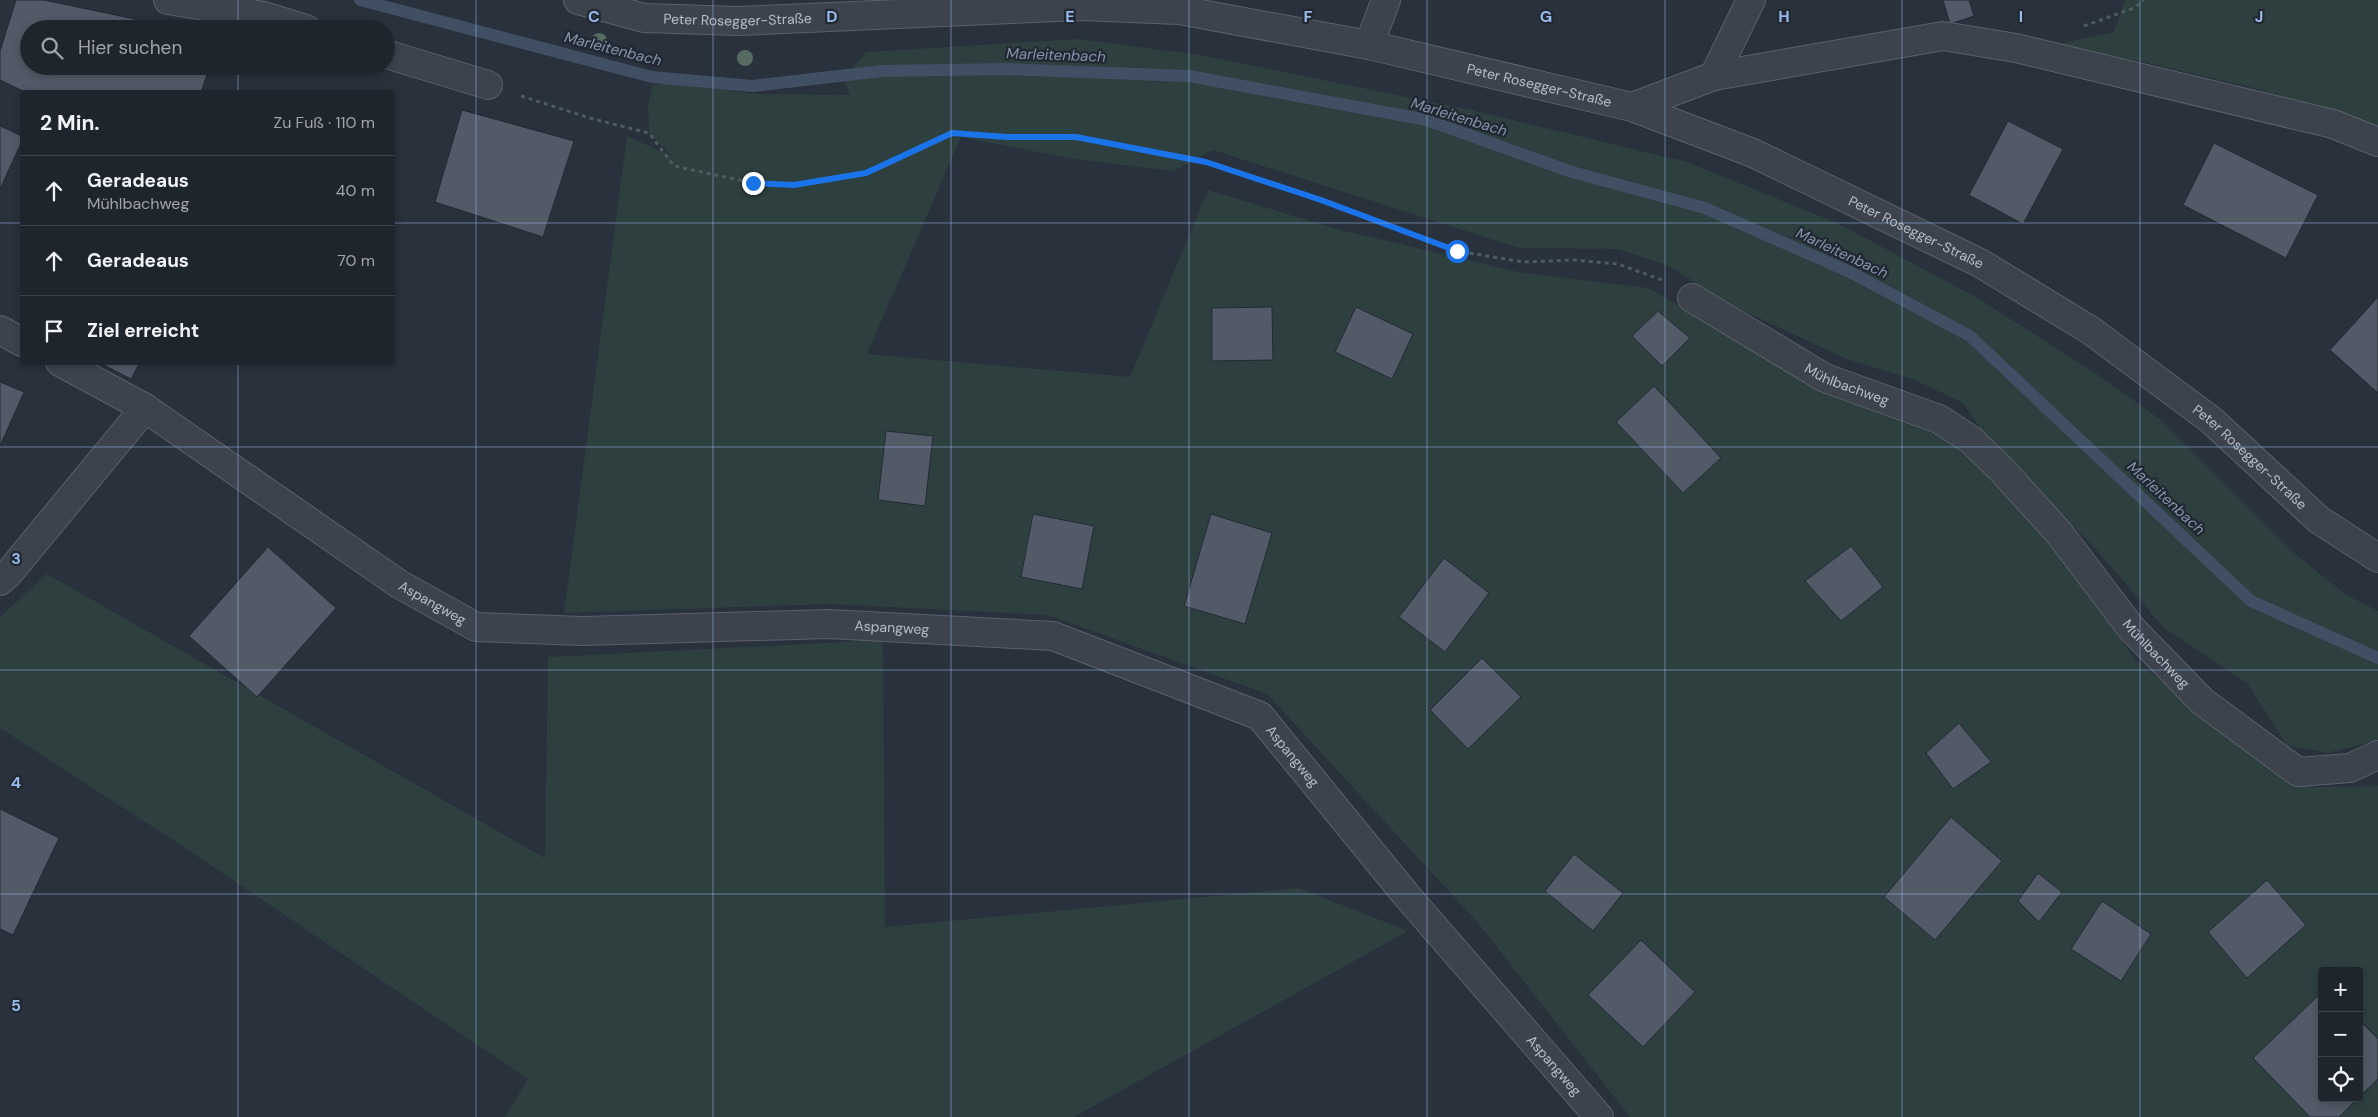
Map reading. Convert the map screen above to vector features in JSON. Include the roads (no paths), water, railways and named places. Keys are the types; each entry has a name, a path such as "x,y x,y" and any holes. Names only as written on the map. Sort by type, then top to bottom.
{"street":[{"path":"168,0 264,16 277,20"},
{"name":"Peter Rosegger-Straße","path":"578,0 644,18 740,21 834,8 1081,6 1179,10 1369,45 1632,107 1753,153 1862,204 1988,268 2090,330 2211,420 2319,520 2378,558"},
{"path":"1369,45 1386,0"},
{"path":"1714,76 1751,0"},
{"path":"1632,107 1714,76 1943,36 2016,48 2333,124 2378,142"},
{"path":"395,57 488,85"},
{"name":"Mühlbachweg","path":"1692,298 1825,378 1939,420 1972,440 2002,469 2059,533 2131,628 2202,701 2298,772 2350,768 2378,754"},
{"path":"0,330 20,341"},
{"name":"Aspangweg","path":"66,365 145,408 399,584 476,627 583,631 830,624 1053,636 1260,716 1407,896 1599,1117"},
{"path":"0,582 145,408"}],"waterway":[{"name":"Marleitenbach","path":"360,0 652,77 752,86 882,71 1005,69 1189,76 1427,120 1572,172 1705,208 1850,272 1970,336 2251,601 2378,658"}]}
